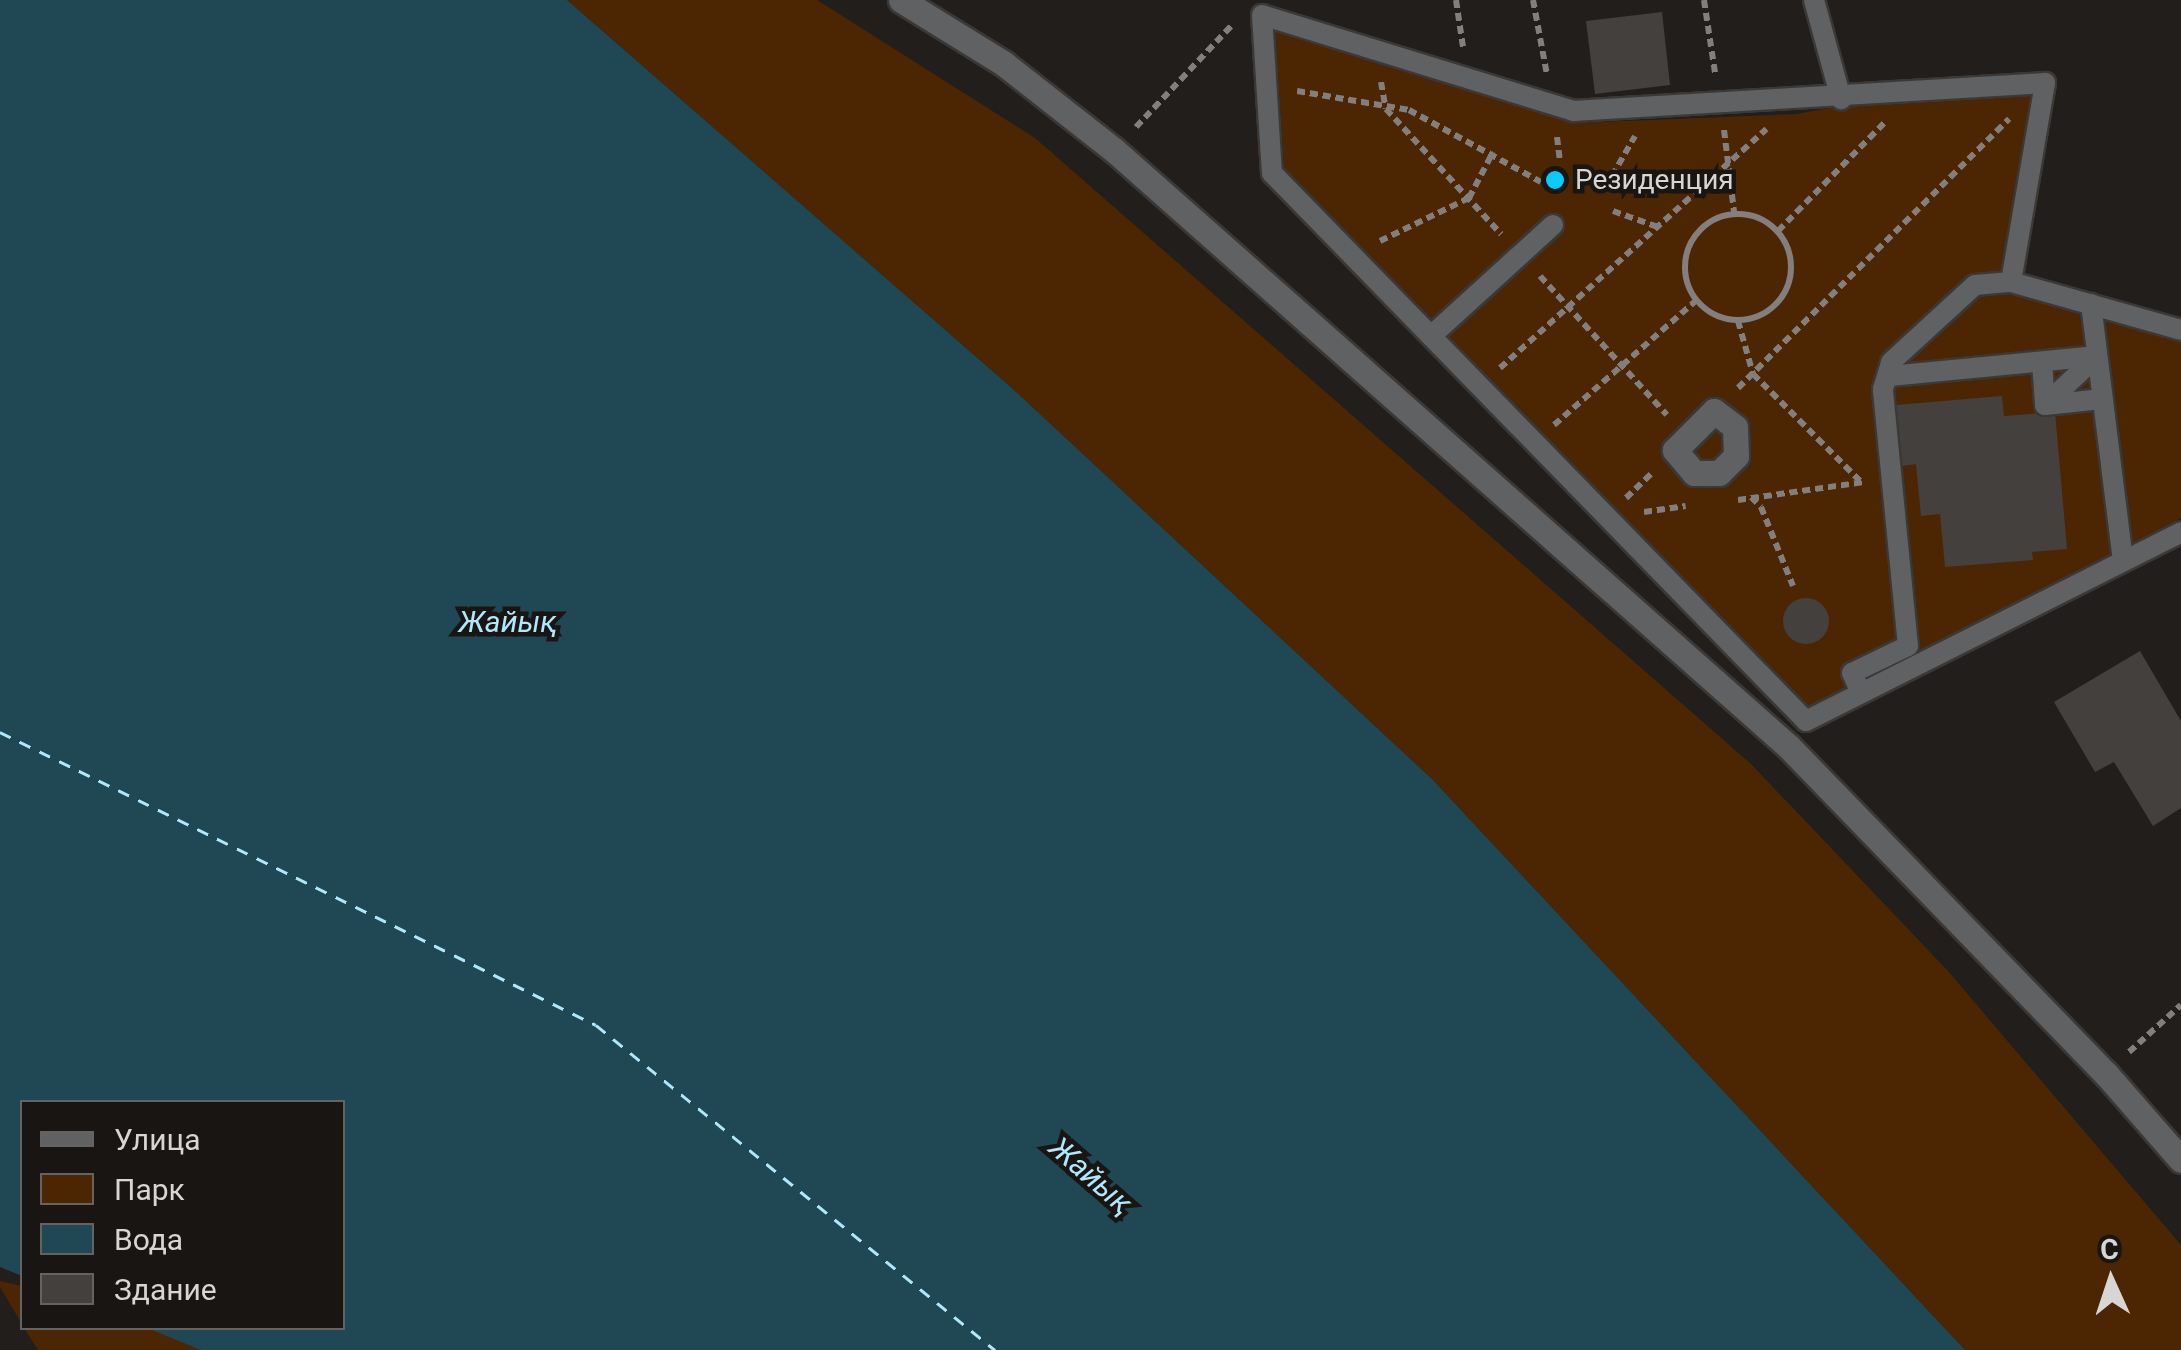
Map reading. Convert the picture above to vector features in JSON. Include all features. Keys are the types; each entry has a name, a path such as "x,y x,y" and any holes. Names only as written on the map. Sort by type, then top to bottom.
{"street":[{"path":"901,0 1003,62 1114,150 1790,747 2106,1074 2181,1160"},
{"path":"1714,411 1735,427 1739,444 1723,470 1694,473 1675,450 1714,411"}],"lane":[{"path":"1814,0 1841,99"},
{"path":"2011,282 2045,83 1841,99 1720,100 1574,111 1262,15 1272,172 1806,721 2181,532"},
{"path":"1431,336 1553,224"},
{"path":"1861,694 1852,673 1908,646 1883,389 1890,376 1891,362 1975,285 2011,282 2181,330"},
{"path":"2091,304 2123,561"},
{"path":"1890,376 2097,356"},
{"path":"2045,405 2097,356"},
{"path":"2042,362 2045,405"},
{"path":"2045,405 2102,399"}],"path":[{"path":"1456,0 1464,48"},
{"path":"1533,0 1552,104"},
{"path":"1704,0 1734,212"},
{"path":"1114,150 1241,16"},
{"path":"1714,411 2045,83"},
{"path":"1266,85 1409,110 1493,152 1541,182"},
{"path":"1778,232 1914,93"},
{"path":"1480,386 1800,98"},
{"path":"1352,255 1469,198 1493,152"},
{"path":"1613,211 1658,227"},
{"path":"1734,212 1755,215 1778,232 1792,267 1788,289 1775,306 1738,321 1718,317 1697,300 1684,270 1687,249 1701,228 1734,212"},
{"path":"1534,442 1697,300"},
{"path":"1738,321 1752,374 1862,482"},
{"path":"1723,470 1761,506 1793,586"},
{"path":"2106,1074 2181,1005"}],"green space":[{"path":"567,0 817,0 1035,138 1751,764 1948,971 2181,1245 2181,1350 1965,1350 1433,780 1013,389"},
{"path":"1275,32 1573,123 1796,114 1914,93 2031,96 1998,290 2181,342 2181,518 1809,706 1284,167"},
{"path":"0,1281 20,1286 20,1321"},
{"path":"25,1330 161,1330 207,1350 38,1350"}],"water":[{"name":"Жайық","path":"0,0 567,0 1013,389 1433,780 1965,1350 201,1350 152,1330 345,1330 345,1100 20,1100 20,1275 0,1267"}],"building":[{"path":"1662,12 1670,85 1595,94 1586,21"},
{"path":"2002,396 2004,416 2055,412 2067,549 2032,552 2033,560 1945,567 1940,514 1921,516 1916,464 1902,466 1896,405"},
{"path":"1806,598 1822,605 1829,621 1822,637 1806,644 1790,637 1783,621 1790,605"},
{"path":"2140,651 2181,721 2181,808 2153,826 2114,762 2095,772 2054,702"}],"ferry route":[{"path":"0,732 596,1025 995,1350"}],"place":[{"name":"Резиденция","path":"1555,180"}]}
